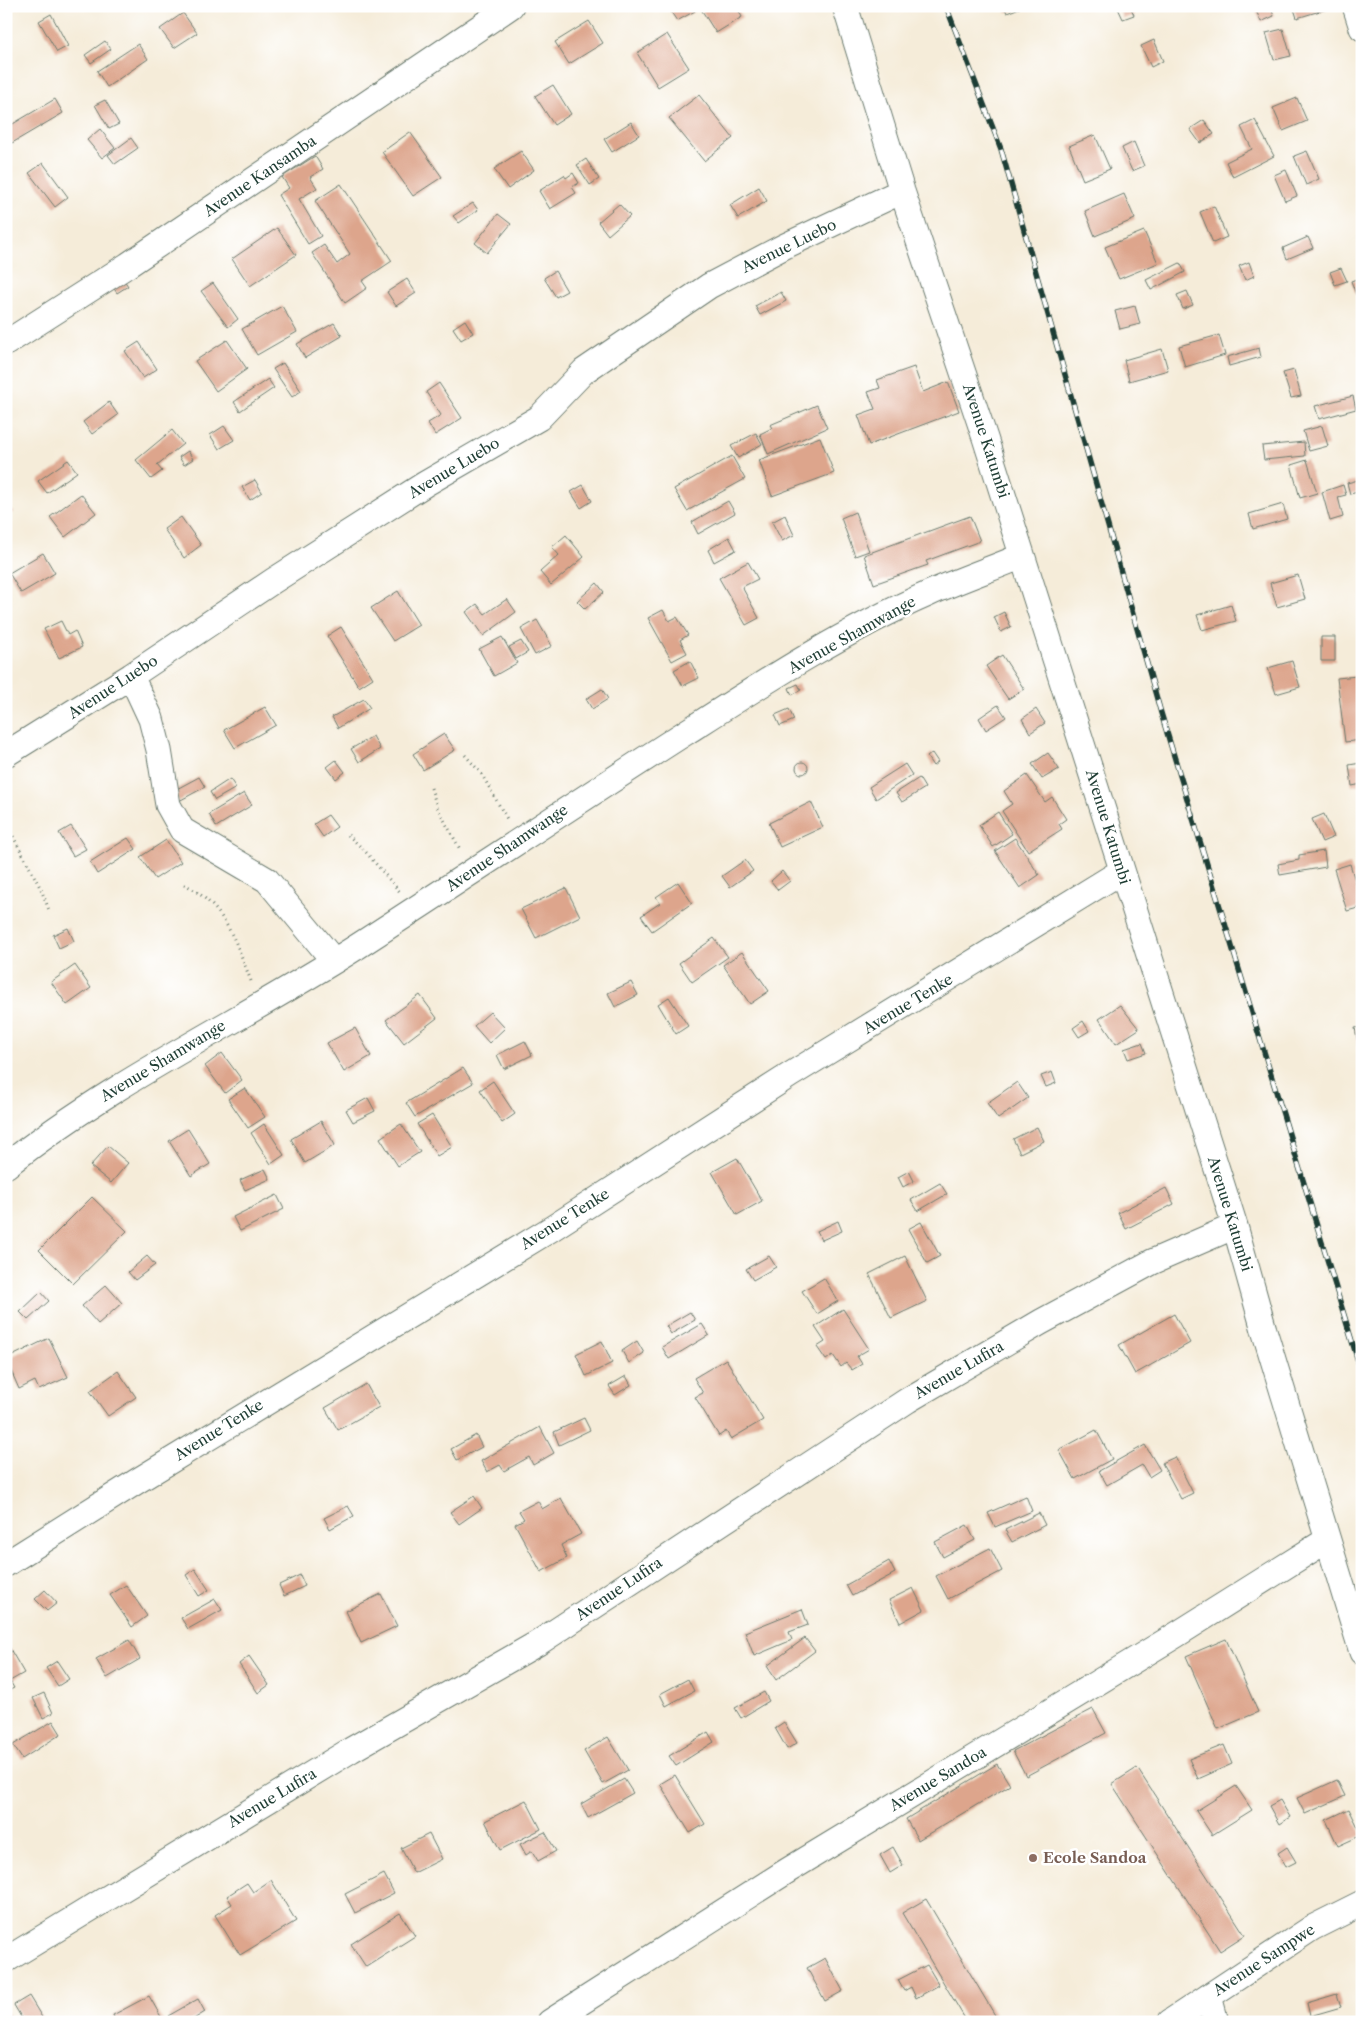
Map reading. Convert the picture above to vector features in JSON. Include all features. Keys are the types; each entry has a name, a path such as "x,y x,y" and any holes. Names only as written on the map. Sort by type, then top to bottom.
{"street":[{"name":"Avenue Kansamba","path":"6,343 128,265 511,6"},
{"name":"Avenue Katumbi","path":"845,6 902,191 946,317 1235,1226 1327,1540 1362,1652"},
{"path":"1355,6 1362,28"},
{"name":"Avenue Luebo","path":"6,754 131,676 273,580 539,418 584,371 709,286 783,247 902,191"},
{"name":"Avenue Shamwange","path":"6,1166 42,1138 97,1101 259,1003 334,961 472,872 519,839 735,701 840,639 926,595 1022,556"},
{"path":"131,676 151,720 159,750 168,805 182,830 266,880 334,961"},
{"name":"Avenue Tenke","path":"6,1564 139,1480 551,1229 790,1075 1122,871"},
{"name":"Avenue Lufira","path":"6,1960 342,1755 538,1643 908,1400 1041,1322 1152,1262 1235,1226"},
{"name":"Avenue Sandoa","path":"550,2022 786,1871 1176,1635 1327,1540"},
{"name":"Avenue Sampwe","path":"1170,2022 1312,1928 1362,1903"},
{"path":"1209,1996 1216,2022"}],"path":[{"path":"465,755 481,773 519,839"},
{"path":"431,788 437,807 472,872"},
{"path":"6,823 42,889 49,910"},
{"path":"348,836 364,850 415,909"},
{"path":"184,884 203,894 226,922 259,1003"}],"building":[{"path":"667,6 692,6 695,11 677,21"},
{"path":"699,6 736,6 742,17 716,33"},
{"path":"1004,6 1024,6 1007,13"},
{"path":"1117,6 1130,6 1134,15 1123,19"},
{"path":"1254,6 1270,6 1274,16 1261,22"},
{"path":"1293,6 1333,6 1333,7 1297,18"},
{"path":"183,13 197,33 174,48 160,29"},
{"path":"51,14 68,46 57,52 39,21"},
{"path":"589,21 603,43 569,64 555,42"},
{"path":"1283,29 1291,56 1274,60 1266,33"},
{"path":"667,34 689,68 658,87 637,53"},
{"path":"1154,40 1163,61 1151,67 1141,46"},
{"path":"105,41 111,49 91,63 85,55"},
{"path":"138,44 148,59 107,87 97,71"},
{"path":"553,85 571,114 554,125 535,96"},
{"path":"699,95 733,138 704,161 669,118"},
{"path":"1297,98 1307,121 1283,131 1273,108"},
{"path":"55,99 63,113 12,143 6,133 6,128"},
{"path":"105,100 119,124 109,129 95,105"},
{"path":"1204,120 1214,134 1200,143 1190,129"},
{"path":"1255,120 1274,156 1233,177 1226,162 1252,149 1241,127"},
{"path":"631,122 639,135 612,152 604,139"},
{"path":"100,129 115,148 102,158 87,140"},
{"path":"410,132 442,177 413,196 382,152"},
{"path":"1095,135 1110,169 1083,180 1069,146"},
{"path":"131,138 138,148 115,164 108,155"},
{"path":"1134,142 1144,166 1132,171 1122,148"},
{"path":"521,151 534,170 508,189 494,169"},
{"path":"1307,151 1319,179 1306,185 1294,156"},
{"path":"315,156 323,169 310,177 317,188 299,199 321,236 308,244 278,195 289,188 282,177"},
{"path":"586,159 599,179 590,185 577,165"},
{"path":"43,163 68,197 55,207 29,173"},
{"path":"1286,170 1297,196 1285,201 1274,175"},
{"path":"573,173 579,183 572,187 576,193 550,209 539,191 564,175 566,178"},
{"path":"341,184 392,261 362,281 367,288 345,303 312,253 324,245 337,264 350,254 315,201"},
{"path":"759,187 767,201 738,218 730,205"},
{"path":"1124,194 1135,219 1095,236 1085,211"},
{"path":"473,203 478,210 459,223 453,216"},
{"path":"619,204 630,216 608,235 598,222"},
{"path":"1214,206 1227,237 1213,243 1200,212"},
{"path":"498,214 511,224 487,253 475,243"},
{"path":"277,228 296,255 250,286 232,259"},
{"path":"1144,231 1158,263 1119,279 1105,247"},
{"path":"1308,237 1313,248 1287,259 1283,248"},
{"path":"1249,262 1254,276 1245,280 1239,266"},
{"path":"1180,263 1185,272 1151,290 1146,280"},
{"path":"1341,268 1347,281 1335,285 1330,272"},
{"path":"555,271 567,291 556,297 544,278"},
{"path":"122,277 128,286 117,293 111,284"},
{"path":"1362,277 1362,310 1351,281"},
{"path":"407,279 416,293 396,306 387,292"},
{"path":"213,283 238,319 228,327 201,291"},
{"path":"1187,291 1193,305 1183,309 1177,295"},
{"path":"781,292 786,301 760,315 755,306"},
{"path":"282,306 297,332 257,355 242,329"},
{"path":"1135,306 1140,324 1120,329 1115,311"},
{"path":"465,320 473,333 461,340 453,328"},
{"path":"334,323 342,336 305,358 297,344"},
{"path":"1219,335 1225,355 1185,367 1179,346"},
{"path":"227,340 247,369 216,391 195,361"},
{"path":"139,342 157,369 143,378 125,351"},
{"path":"1259,348 1261,357 1229,366 1227,357"},
{"path":"1162,349 1168,370 1129,381 1124,360"},
{"path":"283,363 301,391 292,397 273,369"},
{"path":"914,367 923,392 948,382 959,411 869,445 858,415 875,409 868,392 880,388 877,380"},
{"path":"1294,370 1301,396 1291,398 1283,373"},
{"path":"268,379 274,388 240,411 234,402"},
{"path":"439,383 462,418 435,435 428,423 441,415 426,392"},
{"path":"1353,396 1356,409 1319,419 1315,406"},
{"path":"109,402 118,415 92,434 83,422"},
{"path":"817,405 827,428 768,454 760,434 772,428 770,425"},
{"path":"224,426 234,440 219,449 210,435"},
{"path":"1322,426 1328,446 1309,451 1303,431"},
{"path":"172,430 183,444 157,465 162,471 151,479 136,460"},
{"path":"756,433 762,444 738,458 731,446"},
{"path":"820,437 834,473 772,496 759,460"},
{"path":"1304,442 1305,456 1264,460 1262,446"},
{"path":"188,451 193,459 184,465 179,457"},
{"path":"732,456 745,479 687,511 674,489"},
{"path":"68,460 77,472 47,493 38,481"},
{"path":"1307,460 1317,493 1300,498 1291,465"},
{"path":"1362,479 1362,491 1350,494 1347,483"},
{"path":"255,480 262,492 250,500 242,487"},
{"path":"583,485 592,501 581,508 571,492"},
{"path":"1343,485 1346,495 1338,497 1343,517 1330,521 1322,492"},
{"path":"81,494 96,513 65,537 50,517"},
{"path":"728,501 735,513 698,534 692,522"},
{"path":"6,503 13,512 6,517"},
{"path":"1283,504 1287,519 1253,529 1249,514"},
{"path":"855,512 869,551 855,556 841,518"},
{"path":"785,515 794,535 782,541 772,522"},
{"path":"970,516 980,541 926,561 928,565 874,584 864,555"},
{"path":"181,517 201,545 184,558 164,529"},
{"path":"566,535 584,557 551,585 540,572 559,555 552,547"},
{"path":"729,537 736,550 714,562 708,550"},
{"path":"43,553 55,573 21,593 9,573"},
{"path":"748,562 758,579 742,587 759,618 746,625 719,578"},
{"path":"1298,575 1305,599 1277,607 1270,583"},
{"path":"597,583 604,592 585,609 577,601"},
{"path":"398,591 419,625 393,641 371,608"},
{"path":"507,599 516,612 483,636 466,612 477,604 485,614"},
{"path":"1231,605 1236,621 1202,630 1197,615"},
{"path":"663,610 669,621 677,617 688,635 680,640 687,653 672,661 648,618"},
{"path":"1004,612 1011,627 1001,632 994,617"},
{"path":"537,620 552,646 535,655 521,629"},
{"path":"61,621 68,635 75,631 82,647 59,658 44,629"},
{"path":"341,627 373,678 359,687 327,636"},
{"path":"502,637 517,663 494,676 479,649"},
{"path":"1321,637 1335,637 1335,661 1321,661"},
{"path":"521,641 528,652 516,659 509,647"},
{"path":"1002,655 1024,689 1008,699 986,666"},
{"path":"690,661 699,678 683,686 674,670"},
{"path":"1292,661 1300,687 1276,694 1268,668"},
{"path":"1357,676 1362,714 1362,740 1345,742 1337,678"},
{"path":"798,684 801,690 792,695 789,688"},
{"path":"602,689 608,699 592,709 586,699"},
{"path":"364,699 370,708 338,728 332,717"},
{"path":"998,705 1006,717 986,730 979,718"},
{"path":"265,707 276,725 235,748 224,730"},
{"path":"789,709 794,720 780,726 775,715"},
{"path":"1036,709 1045,723 1030,733 1022,719"},
{"path":"444,734 455,750 423,770 413,754"},
{"path":"373,736 380,749 359,762 351,749"},
{"path":"932,753 938,762 933,766 927,757"},
{"path":"1048,753 1059,769 1042,779 1032,764"},
{"path":"336,760 345,772 336,779 327,767"},
{"path":"800,762 804,762 808,768 804,774 800,774 796,770 796,766"},
{"path":"1361,763 1362,784 1352,786 1349,765"},
{"path":"905,764 912,775 876,799 869,787"},
{"path":"1027,775 1045,802 1052,797 1066,819 1059,824 1062,829 1028,851 1002,811 1012,804 1004,791"},
{"path":"199,777 205,787 179,801 173,791"},
{"path":"919,778 925,788 902,802 896,793"},
{"path":"230,779 236,788 215,800 210,792"},
{"path":"244,793 252,805 216,827 209,814"},
{"path":"811,802 823,827 780,847 769,823"},
{"path":"998,812 1012,834 993,847 979,825"},
{"path":"1324,814 1334,837 1322,842 1312,819"},
{"path":"328,815 337,827 323,837 314,824"},
{"path":"71,826 86,849 73,856 59,833"},
{"path":"128,838 136,849 97,874 90,862"},
{"path":"1015,838 1039,875 1020,888 995,851"},
{"path":"166,840 181,862 155,879 140,857"},
{"path":"1324,851 1326,867 1280,875 1278,864 1299,860 1299,855"},
{"path":"745,860 753,871 730,887 722,876"},
{"path":"1350,864 1358,890 1362,889 1362,907 1347,911 1334,869"},
{"path":"782,871 790,881 778,890 771,881"},
{"path":"678,882 692,903 652,931 641,916 660,903 656,897"},
{"path":"566,888 580,916 536,938 521,909"},
{"path":"68,928 74,941 59,948 53,935"},
{"path":"714,938 728,957 692,982 679,963"},
{"path":"742,952 769,991 750,1004 723,965"},
{"path":"75,965 91,988 67,1005 51,982"},
{"path":"631,982 638,995 615,1007 608,993"},
{"path":"420,995 437,1018 404,1043 386,1020"},
{"path":"669,997 688,1026 676,1034 658,1004"},
{"path":"1120,1005 1139,1029 1116,1044 1099,1019"},
{"path":"490,1012 505,1028 489,1043 474,1026"},
{"path":"1083,1021 1089,1031 1079,1037 1073,1028"},
{"path":"1362,1027 1362,1048 1359,1048 1355,1028"},
{"path":"355,1028 371,1056 344,1072 327,1043"},
{"path":"525,1041 532,1055 504,1069 497,1055"},
{"path":"1142,1043 1146,1053 1128,1059 1124,1049"},
{"path":"222,1053 242,1080 225,1093 205,1066"},
{"path":"463,1068 473,1083 415,1117 406,1103"},
{"path":"1052,1072 1056,1083 1046,1087 1041,1076"},
{"path":"493,1081 515,1114 502,1123 480,1090"},
{"path":"1017,1082 1028,1098 998,1119 987,1103"},
{"path":"245,1088 265,1117 248,1128 228,1099"},
{"path":"368,1098 375,1111 353,1122 346,1110"},
{"path":"432,1115 452,1147 437,1156 417,1124"},
{"path":"321,1121 335,1145 305,1163 291,1139"},
{"path":"264,1124 284,1155 271,1164 251,1133"},
{"path":"401,1124 420,1152 398,1166 380,1138"},
{"path":"1037,1127 1044,1141 1020,1153 1013,1139"},
{"path":"188,1129 210,1164 191,1176 169,1141"},
{"path":"108,1146 128,1163 111,1183 90,1166"},
{"path":"737,1158 762,1201 737,1215 712,1172"},
{"path":"265,1169 270,1179 245,1190 240,1180"},
{"path":"909,1171 914,1181 903,1187 898,1177"},
{"path":"940,1183 947,1194 918,1211 911,1200"},
{"path":"1166,1188 1174,1204 1126,1229 1118,1213"},
{"path":"277,1195 284,1209 240,1231 233,1217"},
{"path":"92,1197 127,1231 73,1284 39,1250"},
{"path":"838,1221 842,1231 822,1240 817,1231"},
{"path":"921,1222 940,1256 927,1263 908,1229"},
{"path":"147,1256 155,1265 135,1280 128,1272"},
{"path":"769,1256 776,1267 753,1280 746,1269"},
{"path":"905,1256 927,1301 891,1318 869,1274"},
{"path":"824,1278 838,1301 817,1314 802,1291"},
{"path":"106,1285 122,1303 98,1324 82,1306"},
{"path":"41,1292 49,1301 28,1320 20,1312"},
{"path":"843,1309 869,1349 857,1356 862,1364 852,1370 846,1363 841,1367 833,1355 826,1360 817,1347 825,1342 815,1327"},
{"path":"690,1312 695,1320 671,1334 666,1326"},
{"path":"1174,1314 1190,1343 1135,1374 1119,1345"},
{"path":"702,1324 709,1335 669,1359 662,1347"},
{"path":"49,1338 68,1377 39,1390 35,1381 19,1389 6,1359"},
{"path":"602,1341 612,1363 586,1376 576,1354"},
{"path":"637,1341 644,1353 629,1363 622,1351"},
{"path":"726,1359 763,1420 731,1439 726,1431 719,1436 695,1397 703,1393 694,1378"},
{"path":"118,1371 136,1397 108,1416 90,1391"},
{"path":"626,1376 631,1385 615,1395 609,1386"},
{"path":"366,1384 379,1407 338,1430 325,1408"},
{"path":"584,1418 590,1430 559,1445 554,1432"},
{"path":"540,1427 554,1453 533,1465 529,1457 504,1471 500,1465 487,1472 481,1461"},
{"path":"1096,1430 1112,1459 1075,1479 1059,1450"},
{"path":"476,1435 482,1447 457,1460 451,1449"},
{"path":"1145,1445 1160,1470 1149,1477 1142,1465 1107,1485 1099,1471"},
{"path":"1175,1457 1193,1493 1181,1499 1162,1463"},
{"path":"474,1496 482,1508 459,1524 450,1512"},
{"path":"1026,1496 1032,1511 995,1527 988,1513"},
{"path":"561,1498 581,1534 561,1545 567,1558 541,1572 515,1524 524,1519 519,1511 538,1501 542,1509"},
{"path":"348,1506 354,1516 330,1529 324,1518"},
{"path":"1039,1513 1045,1525 1012,1542 1005,1530"},
{"path":"967,1525 975,1540 943,1557 935,1542"},
{"path":"990,1548 1002,1571 948,1599 936,1576"},
{"path":"889,1561 895,1573 852,1596 846,1585"},
{"path":"195,1569 209,1590 199,1596 186,1575"},
{"path":"300,1575 305,1586 284,1596 279,1585"},
{"path":"126,1585 147,1616 132,1627 110,1595"},
{"path":"913,1588 924,1610 900,1623 889,1600"},
{"path":"45,1590 57,1603 47,1611 35,1599"},
{"path":"381,1594 397,1626 361,1643 346,1611"},
{"path":"215,1599 222,1610 188,1629 181,1618"},
{"path":"802,1609 808,1625 789,1632 792,1640 754,1656 745,1632"},
{"path":"805,1638 815,1651 776,1680 767,1666"},
{"path":"1226,1639 1258,1712 1218,1729 1186,1656"},
{"path":"129,1640 140,1659 107,1678 96,1659"},
{"path":"6,1642 24,1673 10,1681 14,1688 6,1692"},
{"path":"249,1656 269,1685 258,1693 239,1664"},
{"path":"57,1661 69,1679 58,1686 46,1668"},
{"path":"688,1679 694,1691 666,1706 660,1694"},
{"path":"764,1692 769,1701 741,1718 735,1708"},
{"path":"44,1693 53,1713 43,1718 33,1698"},
{"path":"1093,1709 1106,1733 1026,1776 1013,1751"},
{"path":"53,1721 61,1734 22,1759 13,1745"},
{"path":"784,1722 797,1743 787,1749 775,1728"},
{"path":"708,1732 714,1742 676,1766 669,1756"},
{"path":"608,1737 628,1770 603,1784 584,1751"},
{"path":"1224,1745 1232,1764 1198,1779 1189,1759"},
{"path":"997,1764 1010,1785 918,1840 906,1819"},
{"path":"1137,1768 1245,1935 1220,1951 1112,1784"},
{"path":"675,1775 705,1824 690,1833 660,1784"},
{"path":"624,1779 633,1793 588,1818 581,1804"},
{"path":"1337,1780 1345,1796 1305,1814 1297,1798"},
{"path":"1236,1786 1252,1810 1212,1835 1196,1811"},
{"path":"526,1800 541,1829 500,1850 485,1821"},
{"path":"1280,1800 1290,1817 1279,1824 1269,1806"},
{"path":"1349,1809 1362,1835 1338,1846 1326,1820"},
{"path":"545,1832 556,1851 538,1861 532,1851 526,1855 520,1844"},
{"path":"429,1834 442,1859 414,1873 401,1848"},
{"path":"893,1847 903,1865 890,1873 880,1855"},
{"path":"1287,1847 1296,1862 1286,1867 1278,1853"},
{"path":"384,1874 394,1893 355,1913 345,1894"},
{"path":"271,1880 296,1921 240,1955 215,1915 232,1904 227,1896 247,1883 253,1892"},
{"path":"926,1899 999,2022 967,2022 902,1913"},
{"path":"400,1913 415,1936 366,1967 351,1944"},
{"path":"825,1958 843,1991 825,2001 807,1968"},
{"path":"927,1965 939,1985 916,1998 911,1987 904,1991 898,1980"},
{"path":"1337,1994 1341,2007 1310,2016 1307,2003"},
{"path":"29,1996 43,2019 38,2022 24,2022 14,2005"},
{"path":"149,1996 164,2022 116,2022 113,2015"},
{"path":"198,1999 205,2012 189,2022 172,2022 168,2016"},
{"path":"6,2011 14,2022 6,2022"}],"railway":[{"path":"946,6 1001,149 1161,713 1362,1374"}],"place":[{"name":"Ecole Sandoa","path":"1033,1858"}]}
